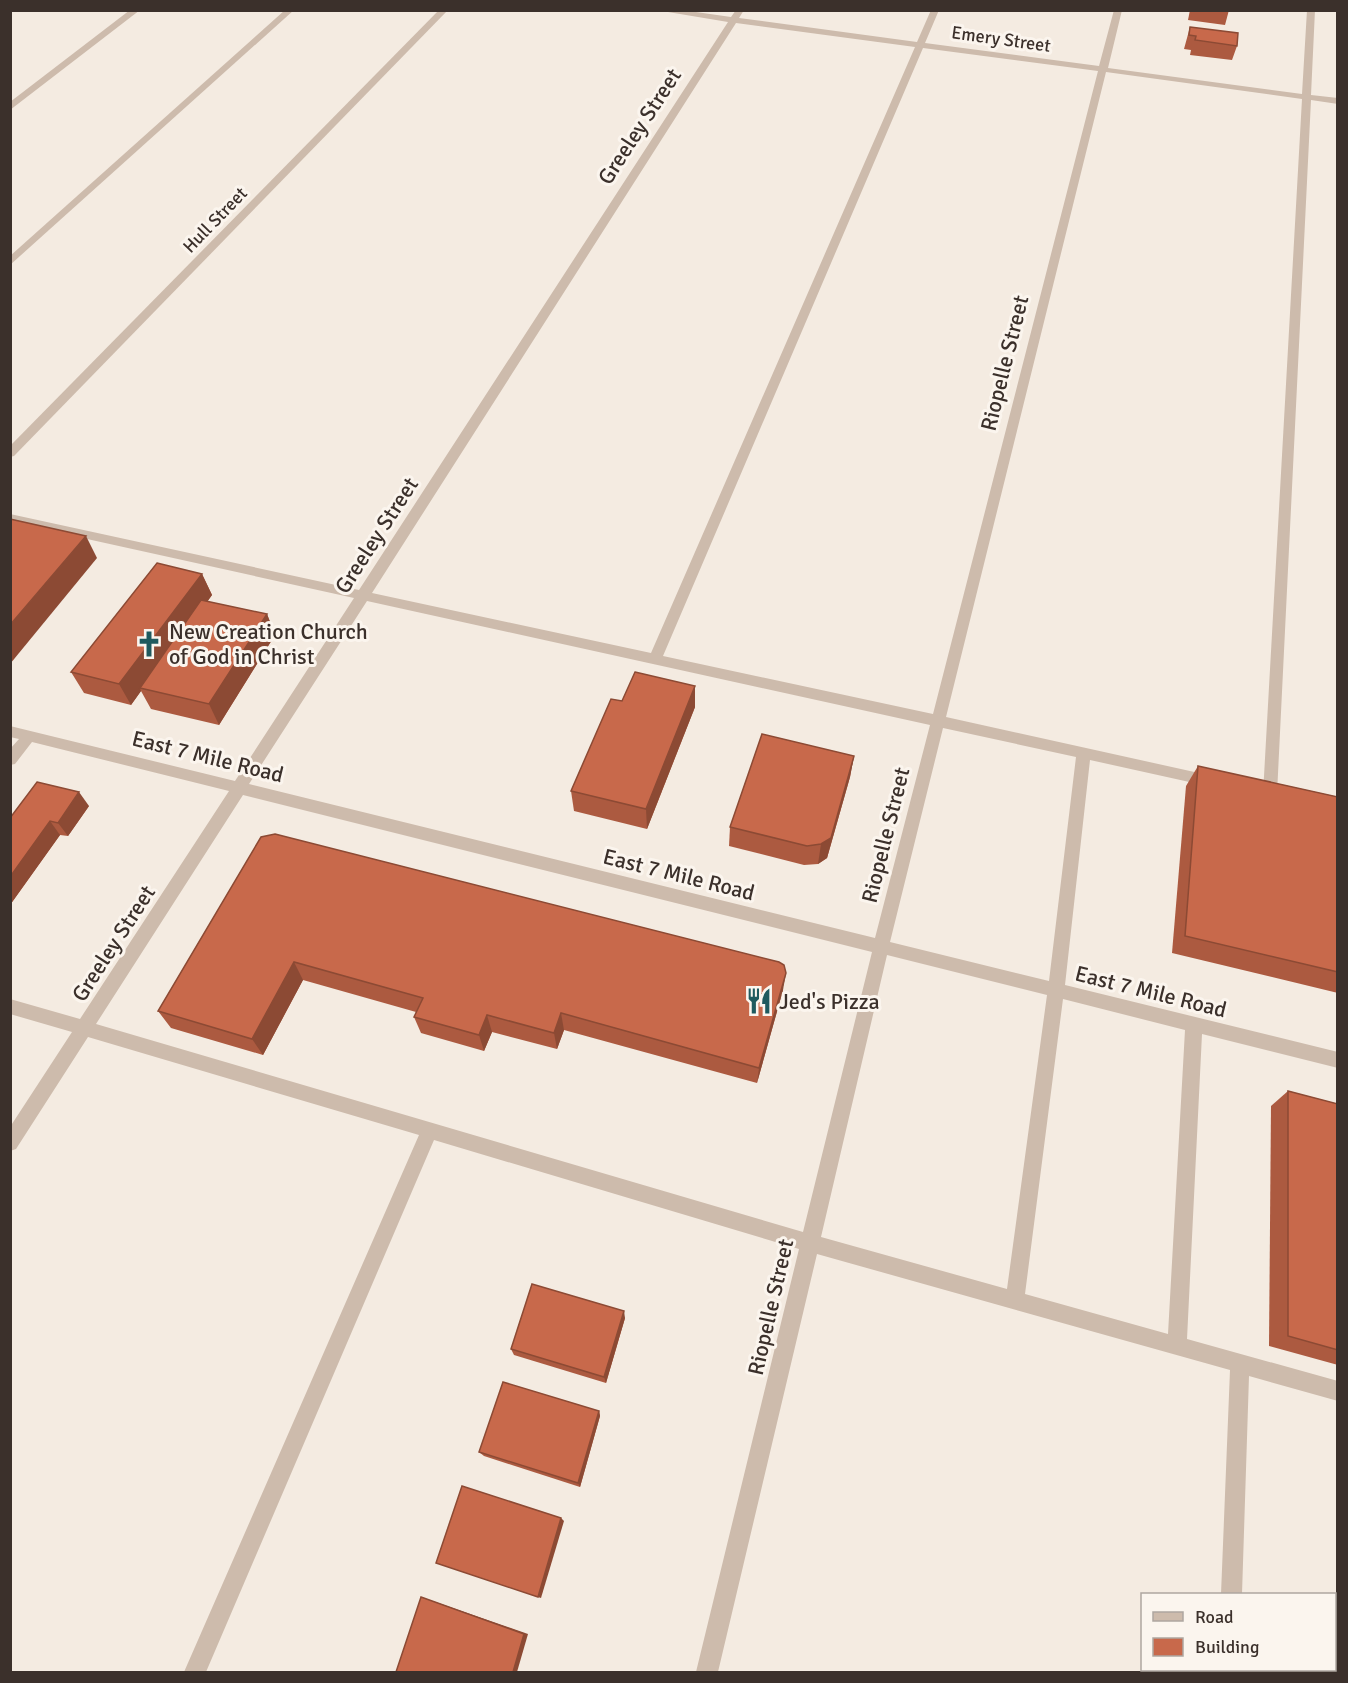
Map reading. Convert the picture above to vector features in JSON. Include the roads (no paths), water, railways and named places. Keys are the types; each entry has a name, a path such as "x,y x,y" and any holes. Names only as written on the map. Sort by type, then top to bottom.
{"street":[{"path":"10,107 136,10"},
{"path":"10,262 290,10"},
{"name":"Hull Street","path":"10,453 444,10"},
{"name":"Emery Street","path":"660,10 737,15 920,45 1338,101"},
{"path":"655,659 935,10"},
{"name":"Riopelle Street","path":"707,1672 881,947 1118,10"},
{"path":"1251,790 1275,795 1311,10"},
{"name":"Greeley Street","path":"10,1143 737,15"},
{"path":"10,518 1221,783"},
{"name":"East 7 Mile Road","path":"10,730 1338,1060"},
{"path":"10,760 30,735"},
{"path":"1015,1301 1056,991 1084,753"},
{"path":"10,1006 810,1243 1177,1344 1338,1391"},
{"path":"1177,1344 1194,1025"},
{"path":"195,1672 430,1130"},
{"path":"1231,1593 1240,1363"}],"place":[{"name":"New Creation Church of God in Christ","path":"149,644"},
{"name":"Jed's Pizza","path":"759,1001"}]}
